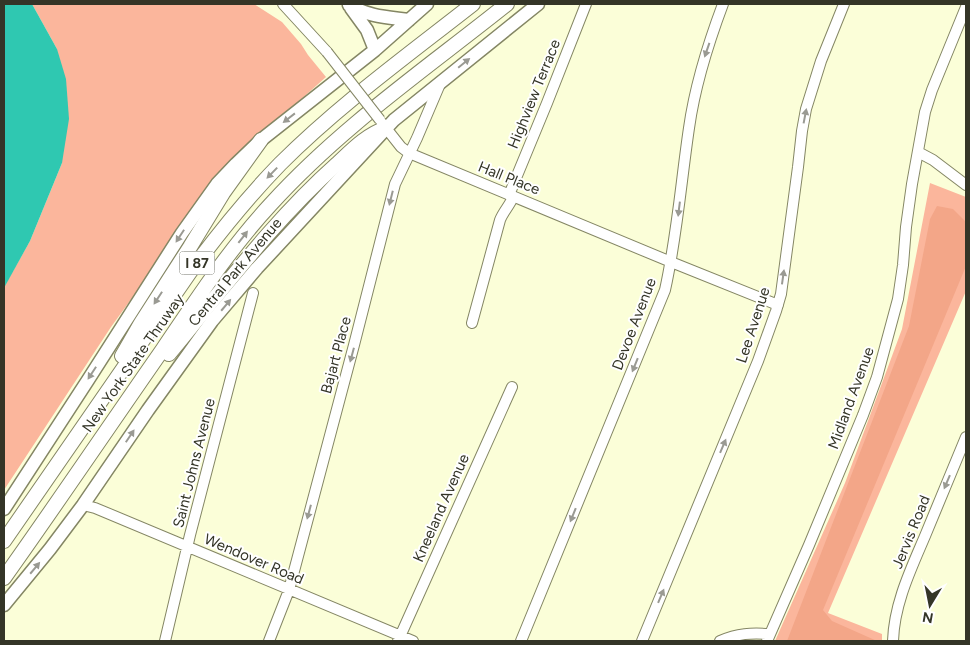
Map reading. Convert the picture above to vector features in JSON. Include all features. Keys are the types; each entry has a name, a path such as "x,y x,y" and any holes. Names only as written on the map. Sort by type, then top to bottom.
{"highway":[{"name":"New York State Thruway","path":"4,541 190,272 256,190 333,116 473,4"},
{"name":"New York State Thruway","path":"4,578 247,231 289,185 346,131 507,4"},
{"path":"104,434 228,282 294,205 358,144 383,124"},
{"path":"82,429 141,323 176,271 223,193 260,140"}],"main road":[{"path":"348,4 360,12 373,16 409,20"},
{"path":"348,4 367,30 375,50"},
{"path":"4,509 182,233 217,184 260,140 375,50 427,4"},
{"name":"Central Park Avenue","path":"4,605 83,506 148,410 212,321 383,124 403,111 538,4"}],"street":[{"name":"Hall Place","path":"283,4 327,52 401,147 410,153 778,305"},
{"name":"Highview Terrace","path":"472,323 500,220 510,204 511,196 586,4"},
{"name":"Devoe Avenue","path":"521,641 665,290 671,262 689,127 695,96 705,55 723,4"},
{"name":"Lee Avenue","path":"642,641 758,361 778,305 806,109 821,61 844,4"},
{"name":"Midland Avenue","path":"769,638 863,415 877,377 898,299 911,192 925,112 966,7"},
{"name":"Bajart Place","path":"269,641 288,590 395,184 441,81"},
{"path":"918,152 933,160 966,185"},
{"name":"Saint Johns Avenue","path":"165,641 253,293"},
{"name":"Kneeland Avenue","path":"399,639 512,387"},
{"name":"Jervis Road","path":"893,641 896,618 909,574 966,437"},
{"name":"Wendover Road","path":"83,506 94,508 399,639 413,641"},
{"path":"720,641 732,636 748,633 769,638"}],"shaded area":[{"path":"32,4 254,4 282,22 326,77 224,171 111,327 4,490 4,287 30,241 62,163 57,49"},
{"path":"930,183 966,197 966,291 828,613 882,634 882,641 775,641 845,483 902,329"},
{"path":"937,206 953,209 966,222 966,266 823,610 832,621 877,641 787,641 909,326 930,219"}],"water":[{"path":"4,4 32,4 57,49 66,79 69,119 62,163 30,241 4,288"}]}
